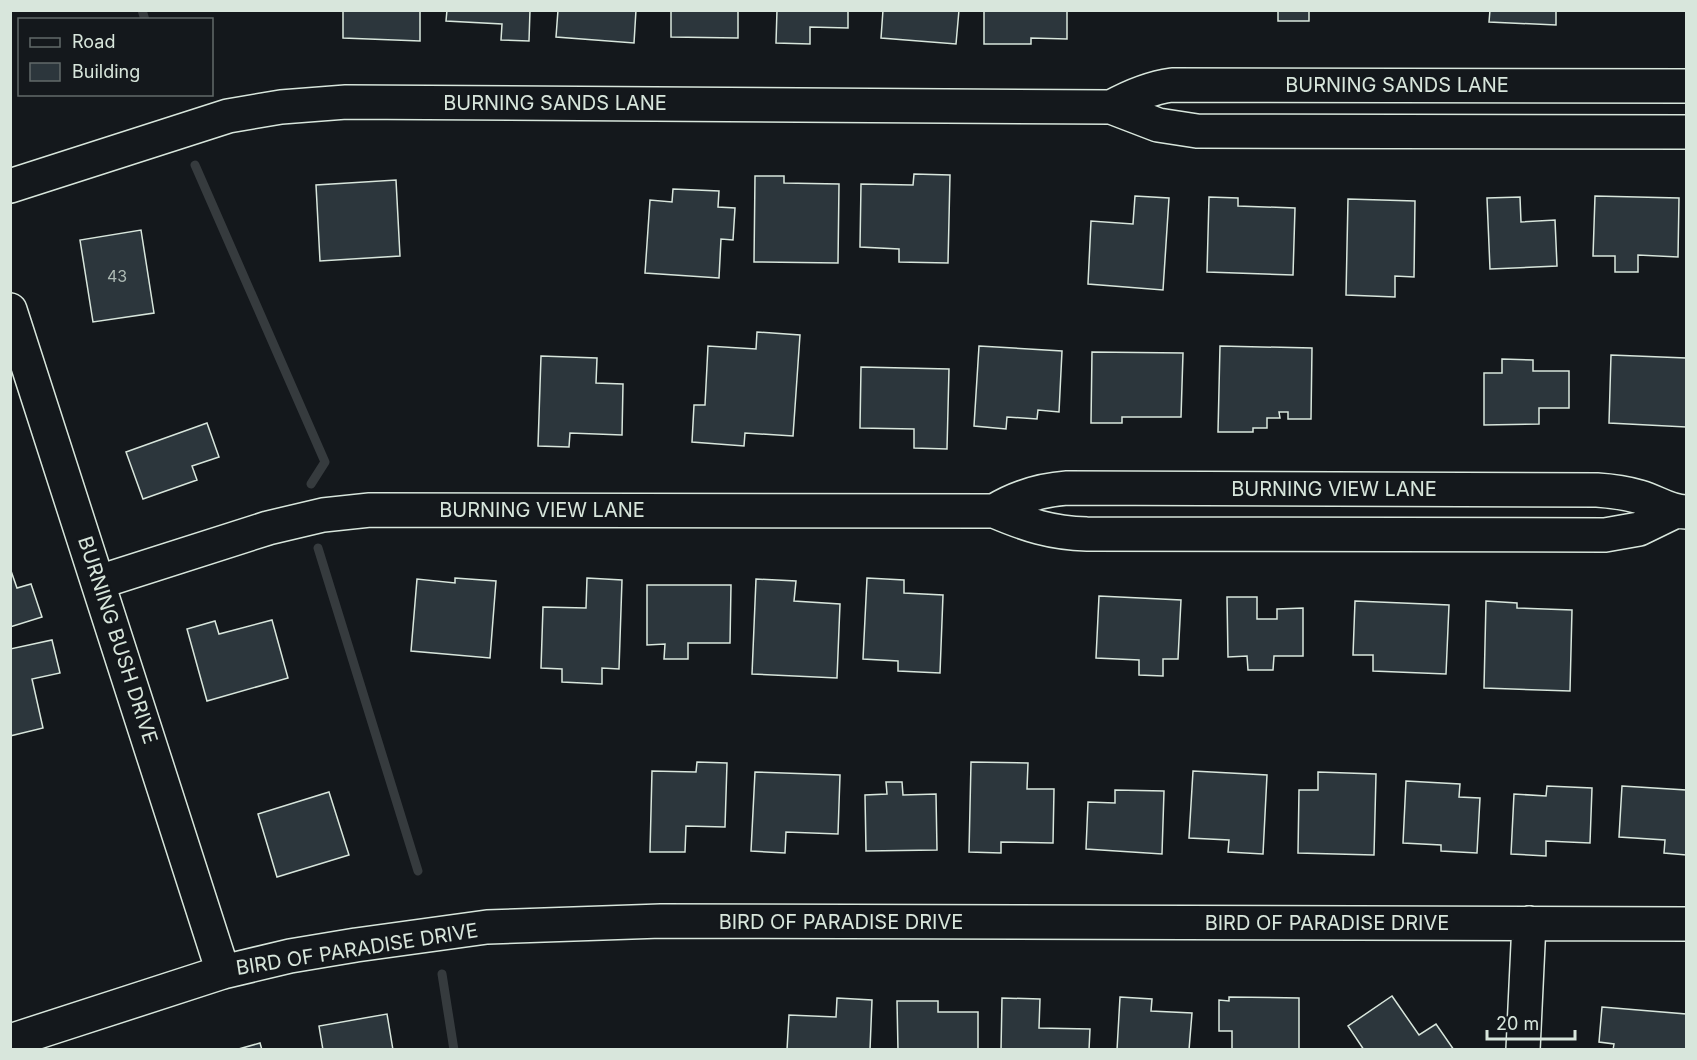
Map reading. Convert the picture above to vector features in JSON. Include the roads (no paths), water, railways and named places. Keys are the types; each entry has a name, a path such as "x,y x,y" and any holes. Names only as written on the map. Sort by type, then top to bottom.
{"street":[{"name":"BURNING SANDS LANE","path":"1111,107 1132,96 1172,85 1686,86"},
{"name":"BURNING SANDS LANE","path":"10,186 228,116 281,107 358,102 1111,107 1158,125 1197,131 1686,132"},
{"name":"BURNING BUSH DRIVE","path":"10,310 223,972"},
{"name":"BURNING VIEW LANE","path":"994,511 1012,500 1050,489 1090,488 1597,490 1639,497 1680,512"},
{"name":"BURNING VIEW LANE","path":"99,582 278,525 323,515 370,510 994,511 1025,525 1046,531 1087,534 1562,536 1623,533 1656,523 1680,512"},
{"name":"BIRD OF PARADISE DRIVE","path":"10,1041 223,972 290,956 488,927 661,921 1686,924"},
{"path":"1523,1050 1529,923"}],"waterway":[{"path":"142,10 144,18"},
{"path":"195,165 325,462 311,484"},
{"path":"318,548 418,871"},
{"path":"442,974 454,1050"}]}
